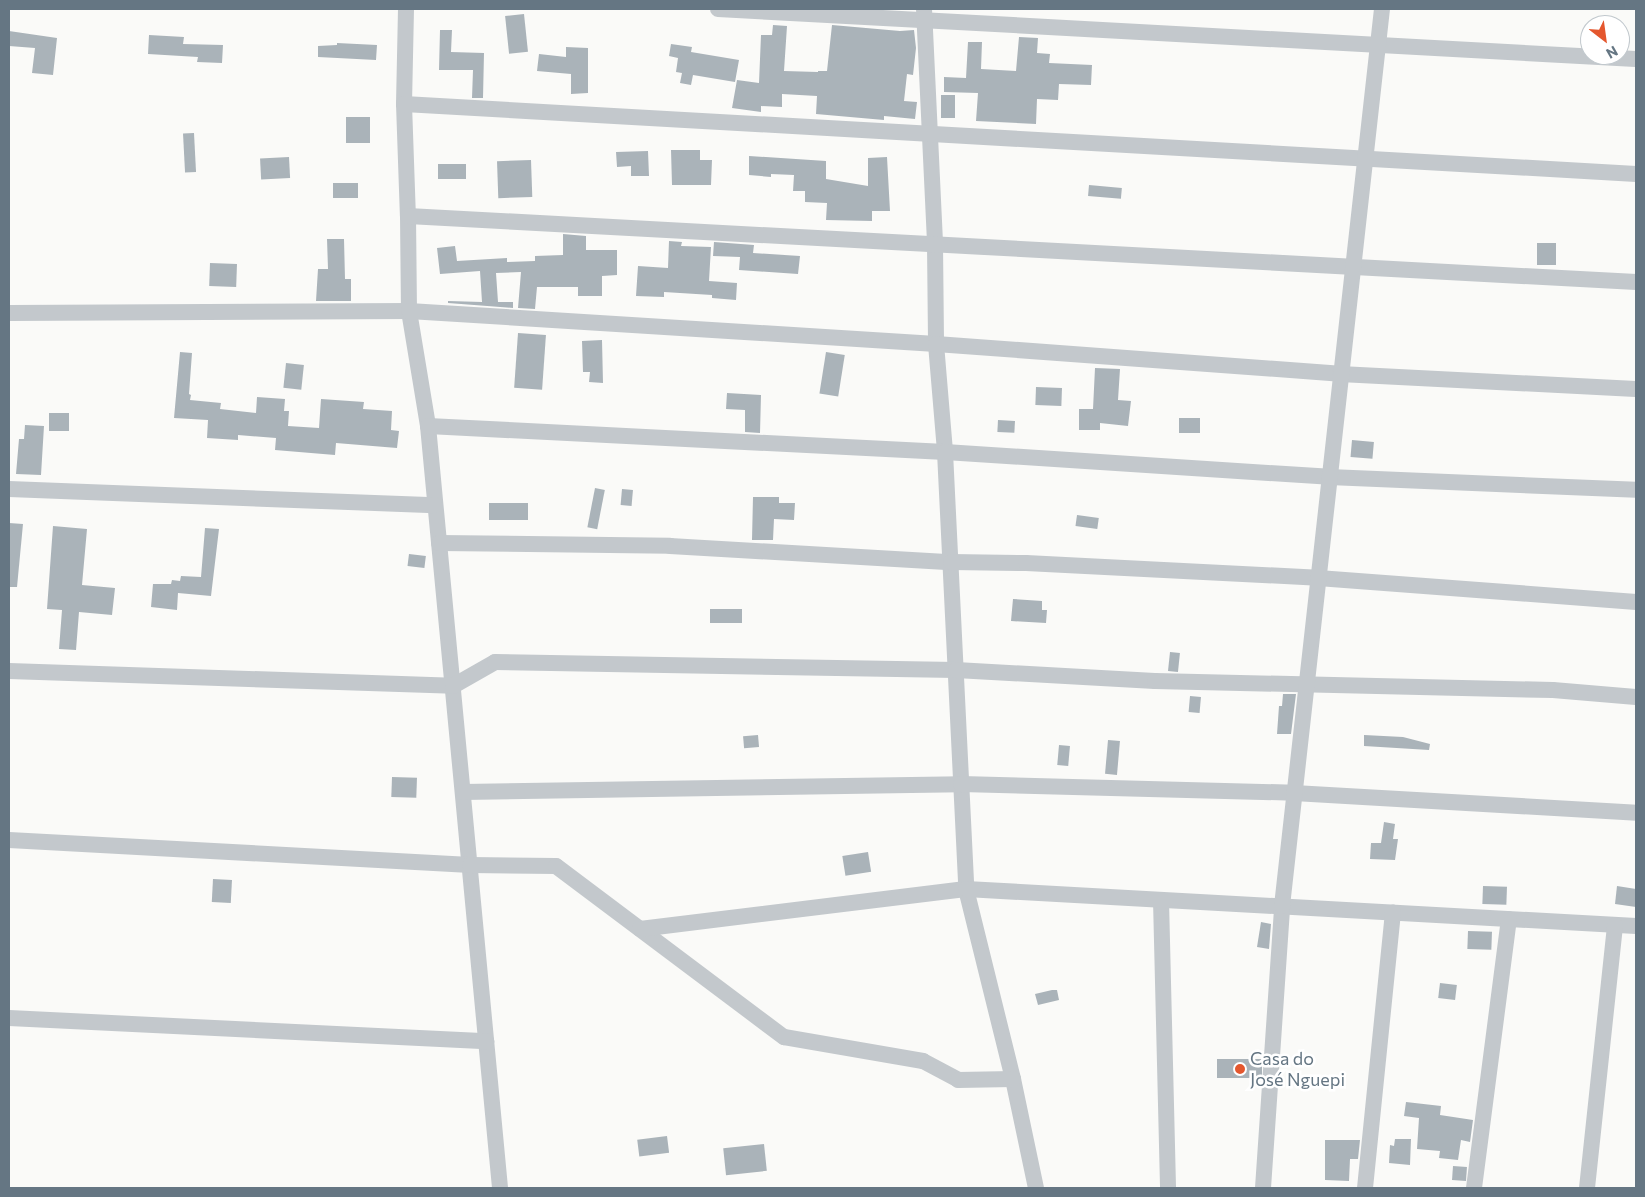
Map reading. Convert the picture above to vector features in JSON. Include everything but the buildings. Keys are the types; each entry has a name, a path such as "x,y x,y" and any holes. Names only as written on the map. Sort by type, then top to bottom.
{"street":[{"path":"406,9 404,104 408,216 408,311 428,426 500,1188"},
{"path":"718,9 924,14 1378,45 1636,58"},
{"path":"1264,1188 1282,906 1382,9"},
{"path":"924,14 935,245 936,344 945,452 966,889 1013,1080 1036,1188"},
{"path":"404,104 1636,174"},
{"path":"408,216 1636,282"},
{"path":"9,313 408,311 936,344 1340,374 1636,389"},
{"path":"428,426 945,452 1330,477 1636,490"},
{"path":"9,489 436,504"},
{"path":"439,543 670,546 950,562 1026,563 1318,578 1636,602"},
{"path":"9,671 453,686 494,662 956,670 1155,681 1554,690 1636,697"},
{"path":"463,792 961,784 1294,793 1636,813"},
{"path":"9,840 470,864 556,866 784,1037 923,1061 958,1080 1013,1080"},
{"path":"640,929 966,889 1636,926"},
{"path":"1161,900 1168,1188"},
{"path":"1365,1188 1393,912"},
{"path":"1474,1188 1509,919"},
{"path":"1587,1188 1615,925"},
{"path":"9,1018 486,1041"}],"place":[{"name":"Casa do José Nguepi","path":"1240,1069"}]}
